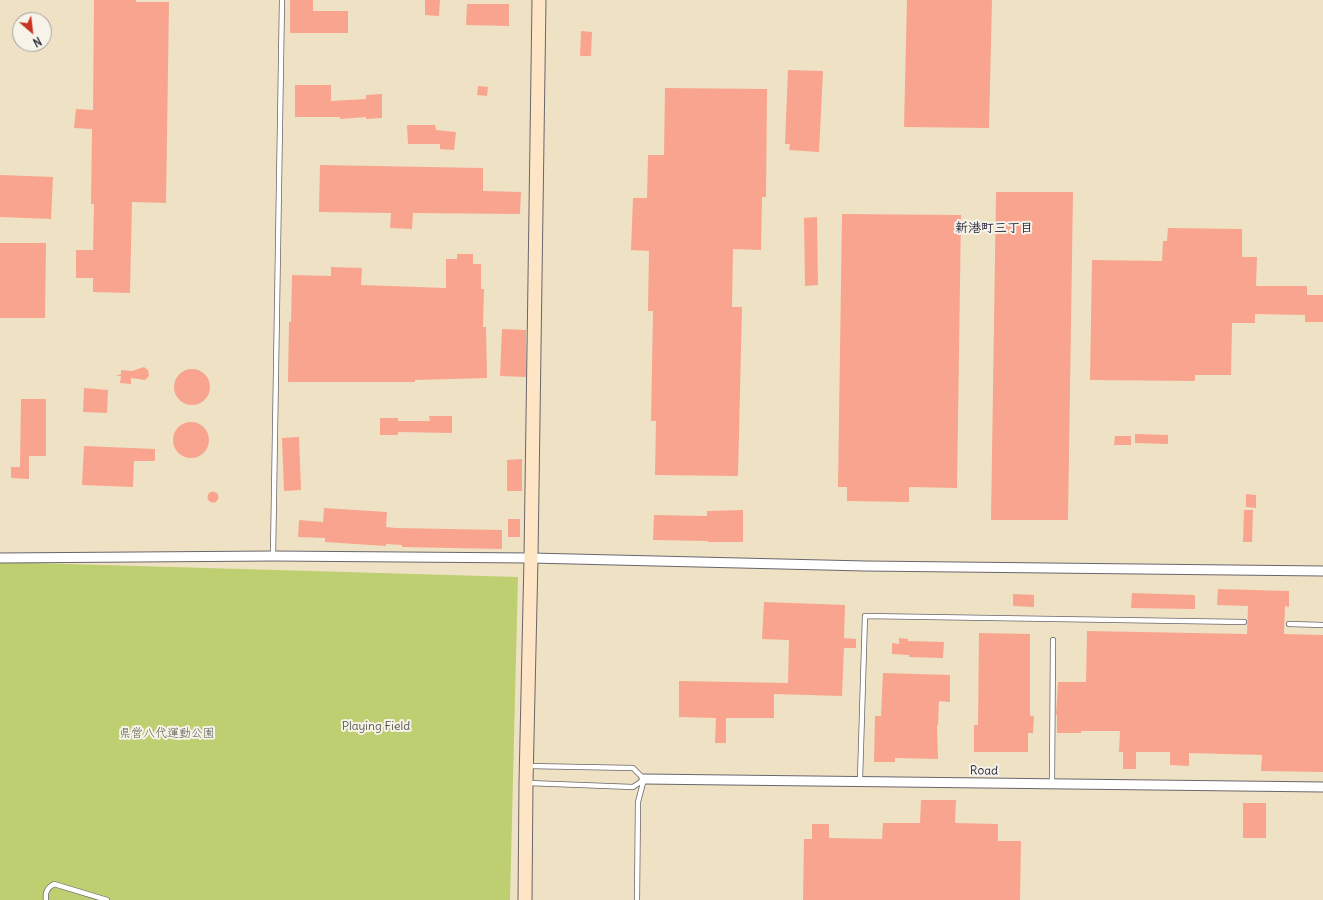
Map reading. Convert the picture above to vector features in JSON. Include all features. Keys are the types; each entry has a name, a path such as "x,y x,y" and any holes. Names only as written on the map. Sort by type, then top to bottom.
{"street":[{"path":"525,900 539,0"},
{"path":"0,558 273,556 531,558 857,565 1323,571"},
{"name":"Road","path":"644,779 1323,786"}],"lane":[{"path":"273,556 282,0"},
{"path":"860,779 865,616 1244,622"},
{"path":"1289,624 1323,625"},
{"path":"1052,783 1053,640"},
{"path":"526,766 633,768 644,779"},
{"path":"637,900 638,802 644,779"},
{"path":"526,783 633,787 644,779 860,779 1323,786"},
{"path":"46,900 48,888 54,884 107,900"}],"green space":[{"name":"県営八代運動公園","path":"0,562 518,577 510,900 0,900"}],"building":[{"path":"94,0 169,2 166,203 132,202 130,293 93,292 93,278 76,278 76,250 93,250 94,204 91,204 92,129 74,128 76,109 93,110"},
{"path":"290,0 313,0 313,11 348,11 348,33 290,33"},
{"path":"425,0 440,0 439,16 425,15"},
{"path":"907,0 992,0 989,128 904,127"},
{"path":"467,4 509,4 509,26 466,25"},
{"path":"581,31 592,32 591,56 580,56"},
{"path":"788,70 823,71 819,152 789,150 790,144 785,144"},
{"path":"295,85 331,85 331,101 366,99 366,95 382,94 382,118 366,119 366,117 340,119 340,117 295,117"},
{"path":"478,86 488,87 487,96 477,95"},
{"path":"665,88 767,89 766,197 762,197 761,250 733,249 732,307 742,307 738,476 655,475 656,421 651,421 653,311 648,311 649,251 631,250 633,198 647,198 648,155 664,155"},
{"path":"407,125 435,125 436,130 456,132 454,150 440,149 440,144 408,144"},
{"path":"320,165 483,168 483,191 521,192 520,214 413,213 412,229 390,228 391,213 319,212"},
{"path":"0,175 53,177 51,219 0,217"},
{"path":"996,192 1073,192 1068,520 991,520"},
{"path":"842,214 961,215 957,488 909,487 909,502 847,501 847,487 838,487"},
{"path":"817,217 818,285 805,286 804,218"},
{"path":"1168,228 1242,229 1242,257 1257,257 1256,286 1307,286 1307,295 1323,295 1323,322 1305,322 1305,315 1255,314 1255,323 1232,323 1231,375 1195,375 1195,381 1090,380 1092,260 1162,261 1163,241 1167,241"},
{"path":"0,243 46,243 45,318 0,318"},
{"path":"457,254 473,254 473,264 481,264 481,289 484,289 483,327 486,327 487,378 415,380 415,382 288,382 289,322 291,322 292,275 331,276 331,267 362,268 361,285 446,288 446,259 457,259"},
{"path":"502,329 526,330 526,377 500,376"},
{"path":"144,367 148,370 149,376 145,380 131,378 131,384 120,383 121,376 116,376 121,374 121,370 132,371"},
{"path":"192,369 202,372 207,377 210,387 207,397 202,402 192,405 182,402 177,397 174,387 177,377 182,372"},
{"path":"84,388 108,390 107,413 83,412"},
{"path":"21,399 46,399 46,456 29,456 29,479 11,478 11,467 20,467"},
{"path":"429,416 452,416 452,433 398,432 398,435 380,435 380,418 398,418 398,421 430,421"},
{"path":"191,422 201,425 206,430 209,440 206,450 201,455 191,458 181,455 176,450 173,440 176,430 181,425"},
{"path":"1135,434 1168,435 1168,444 1135,443"},
{"path":"1115,436 1131,436 1131,445 1114,445"},
{"path":"299,437 301,490 284,491 282,438"},
{"path":"84,446 155,449 155,461 134,461 133,487 82,485"},
{"path":"522,459 522,491 507,491 507,460"},
{"path":"211,492 215,492 217,493 217,501 211,502 208,499 208,495"},
{"path":"1246,494 1256,495 1256,508 1246,507"},
{"path":"324,508 387,512 386,527 502,530 502,549 402,547 402,545 386,544 386,546 325,542 325,538 298,537 299,520 323,522"},
{"path":"743,510 743,542 653,540 654,515 707,516 707,511"},
{"path":"1244,510 1253,510 1252,542 1243,542"},
{"path":"508,519 520,519 520,537 508,537"},
{"path":"1218,589 1289,591 1289,607 1285,606 1284,634 1323,635 1323,772 1261,771 1262,755 1189,753 1189,766 1170,765 1170,752 1136,752 1136,769 1123,769 1123,752 1119,752 1120,731 1081,731 1081,733 1057,733 1056,715 1058,682 1086,682 1087,631 1247,634 1248,606 1217,605"},
{"path":"1132,593 1195,595 1195,609 1131,608"},
{"path":"1013,594 1034,595 1034,607 1013,606"},
{"path":"764,602 845,605 844,638 856,639 856,648 844,648 842,696 774,694 774,718 726,718 726,743 715,743 716,718 679,717 679,681 788,683 789,640 762,639"},
{"path":"979,633 1030,634 1030,716 1034,716 1033,733 1028,733 1028,752 974,752 974,725 978,725"},
{"path":"899,638 908,639 908,641 944,642 943,658 909,657 909,655 892,654 892,643 899,644"},
{"path":"883,673 950,675 950,702 939,701 937,725 938,759 895,758 895,762 874,762 875,716 881,716"},
{"path":"921,800 956,800 955,823 998,824 998,841 1021,841 1020,900 803,900 804,839 812,839 812,824 829,824 829,838 882,839 883,823 920,823"},
{"path":"1243,803 1266,803 1266,838 1243,838"}],"district":[{"name":"新港町三丁目","path":"994,228"}],"park label":[{"name":"Playing Field","path":"376,727"}]}
